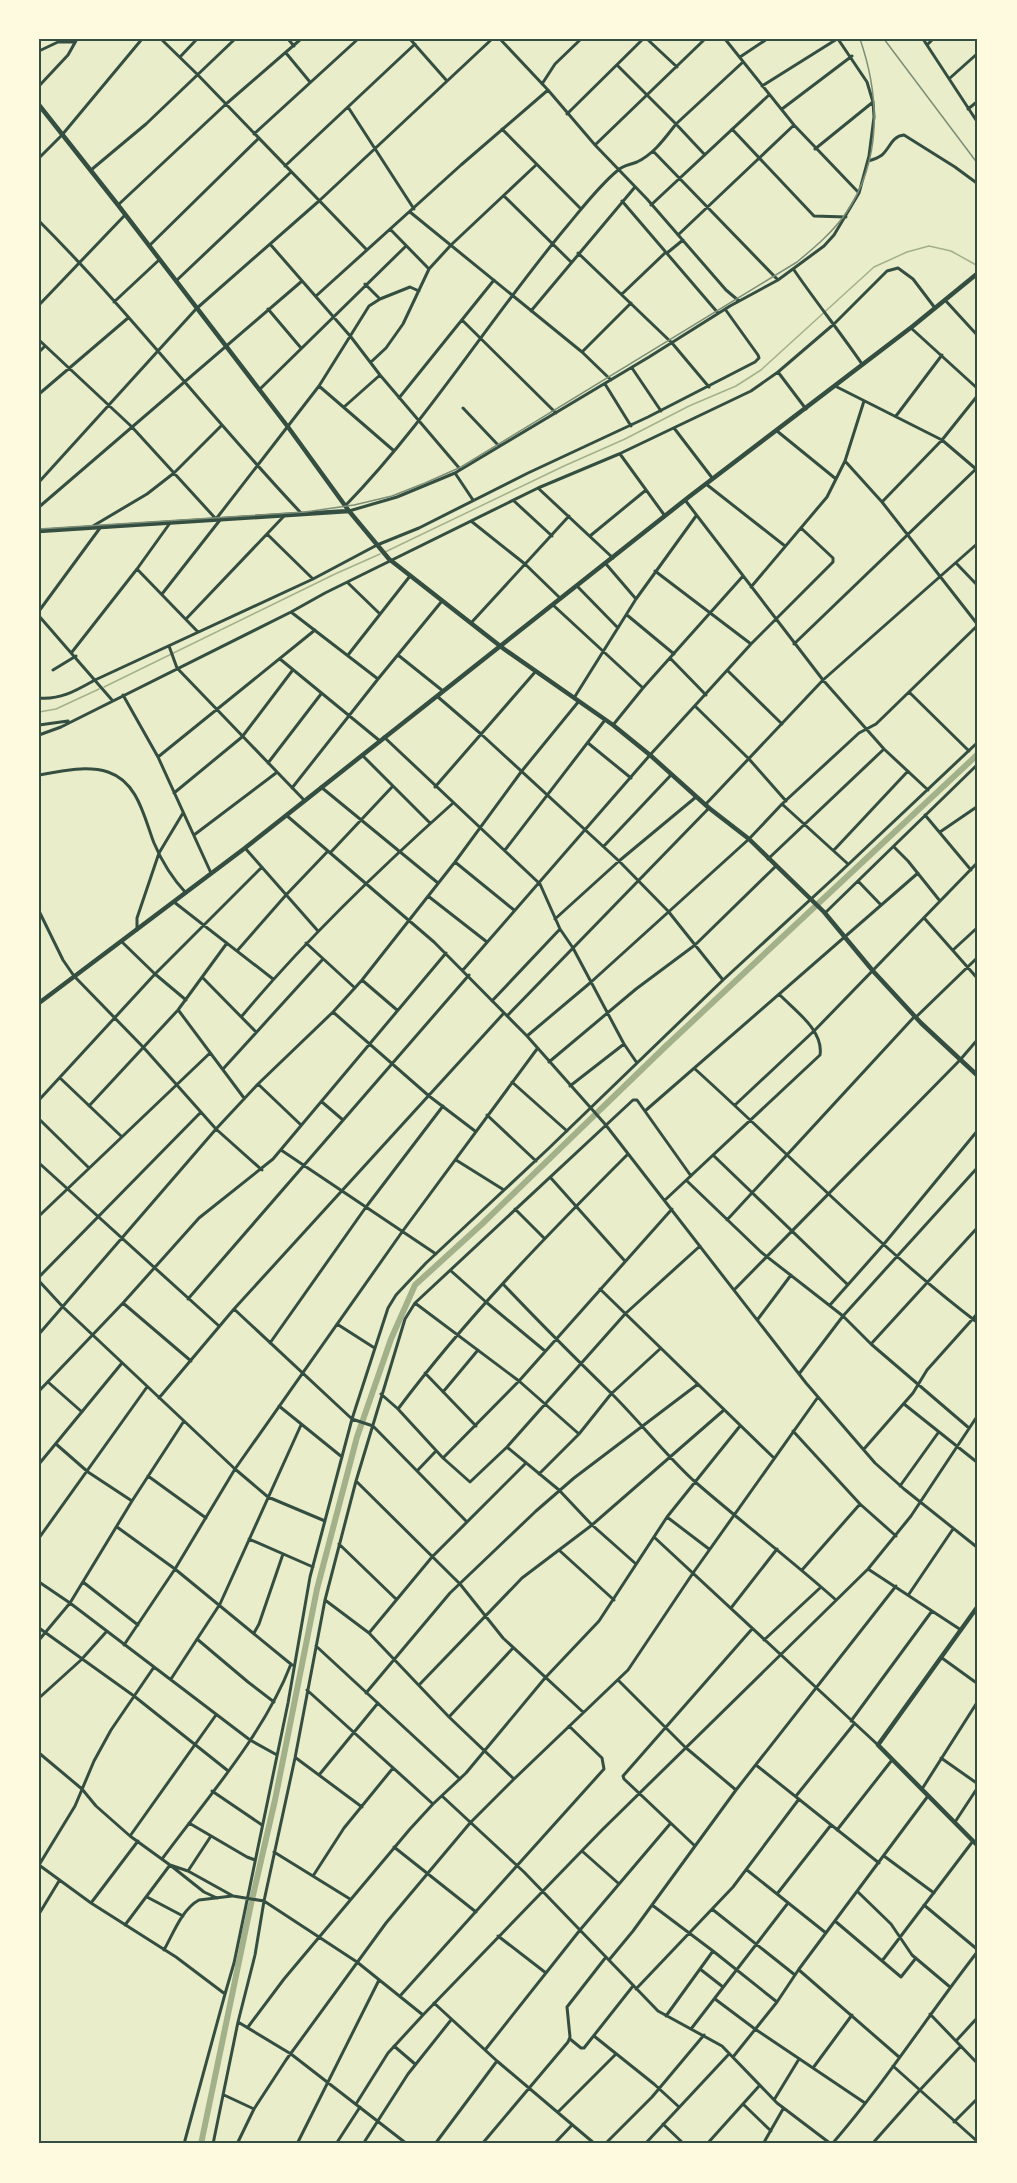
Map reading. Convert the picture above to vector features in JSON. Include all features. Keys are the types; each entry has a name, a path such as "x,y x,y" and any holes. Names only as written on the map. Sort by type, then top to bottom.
{"street":[{"path":"39,158 62,135 142,39"},
{"path":"161,39 366,249"},
{"path":"180,57 197,39"},
{"path":"91,170 146,124 235,39"},
{"path":"288,39 294,46"},
{"path":"118,205 226,104 301,39"},
{"path":"254,134 358,39"},
{"path":"410,39 447,81"},
{"path":"39,482 196,309 319,201 492,39"},
{"path":"500,39 739,302"},
{"path":"542,84 555,64 581,39"},
{"path":"567,114 645,39 676,67"},
{"path":"595,145 705,39"},
{"path":"725,39 814,148 859,193"},
{"path":"740,57 767,39"},
{"path":"39,531 349,511 396,497 455,473 632,368 718,313 778,280 824,246 846,217 859,193 868,161 874,117 873,102 867,82 852,56 838,39 762,86"},
{"path":"923,39 978,123"},
{"path":"927,45 933,39"},
{"path":"39,51 58,42 76,40"},
{"path":"39,86 59,66 76,40"},
{"path":"285,166 415,45"},
{"path":"286,52 310,82"},
{"path":"950,78 978,53"},
{"path":"782,109 852,56"},
{"path":"345,506 417,420 581,209 618,170 638,162 652,152 676,124 743,62"},
{"path":"617,65 705,155"},
{"path":"316,296 366,249 548,90"},
{"path":"651,205 769,95"},
{"path":"968,109 978,101"},
{"path":"814,148 873,102"},
{"path":"39,105 288,427 345,506 390,560 501,646 613,724 748,839 824,912 843,937 915,1016 978,1076"},
{"path":"348,107 412,210 451,245 582,352 611,380"},
{"path":"678,235 794,125"},
{"path":"502,129 581,209"},
{"path":"732,129 814,216 846,217"},
{"path":"868,161 882,155 892,141 904,135 978,184"},
{"path":"149,246 258,139"},
{"path":"652,152 778,280"},
{"path":"371,362 396,336 429,269 451,245 536,165"},
{"path":"175,282 291,172"},
{"path":"531,311 635,187"},
{"path":"503,196 571,262"},
{"path":"622,201 718,313"},
{"path":"39,305 125,214"},
{"path":"39,221 80,263 303,515"},
{"path":"390,229 429,269"},
{"path":"622,294 683,240"},
{"path":"270,244 351,337 417,420 460,469"},
{"path":"259,390 406,246"},
{"path":"578,254 672,343 710,387"},
{"path":"114,302 159,260"},
{"path":"39,735 538,488 620,454 751,391 778,372 834,324 887,271 896,267 913,279 935,308"},
{"path":"794,270 862,364"},
{"path":"39,1003 245,849 713,478 977,276"},
{"path":"39,507 302,280"},
{"path":"399,398 494,280"},
{"path":"365,284 380,298"},
{"path":"162,594 257,465 319,386 369,306 380,298 410,287 419,291"},
{"path":"945,300 978,336"},
{"path":"582,352 631,303"},
{"path":"268,309 301,348"},
{"path":"39,698 50,699 62,696 170,648 473,500 631,426 755,362 759,357 725,309"},
{"path":"39,394 128,318"},
{"path":"462,320 556,413"},
{"path":"911,328 978,389"},
{"path":"39,340 132,427 218,519"},
{"path":"39,351 45,346"},
{"path":"896,416 942,355"},
{"path":"632,368 661,411"},
{"path":"778,372 806,409"},
{"path":"344,407 380,375"},
{"path":"605,383 631,426"},
{"path":"319,386 393,450"},
{"path":"794,644 977,468 942,440 835,386"},
{"path":"882,502 942,440 978,395"},
{"path":"751,587 827,497 845,461 864,401"},
{"path":"463,408 499,446"},
{"path":"88,528 147,494 174,473 222,425"},
{"path":"674,428 713,478"},
{"path":"776,431 836,479"},
{"path":"620,454 665,516"},
{"path":"527,1036 590,983 748,839 784,802 859,733 869,730 978,625 882,502 845,461"},
{"path":"455,473 473,500"},
{"path":"706,484 785,546"},
{"path":"538,488 613,558"},
{"path":"590,536 646,490"},
{"path":"514,500 552,536"},
{"path":"685,500 823,680 884,749 928,790"},
{"path":"186,619 285,515"},
{"path":"471,623 569,516"},
{"path":"39,1334 216,1129 258,1084 333,1012 409,922 576,700 636,599 696,516"},
{"path":"471,521 525,564 561,599"},
{"path":"72,652 170,523"},
{"path":"39,611 100,528"},
{"path":"463,970 750,644 834,560 801,528"},
{"path":"267,534 313,579"},
{"path":"159,1398 234,1309 429,1096 637,881 823,680 957,564 978,543"},
{"path":"606,564 636,599"},
{"path":"957,564 978,586"},
{"path":"137,569 198,633"},
{"path":"655,571 750,644"},
{"path":"348,655 411,576"},
{"path":"613,724 642,688 743,576"},
{"path":"348,583 381,614"},
{"path":"577,586 618,628"},
{"path":"292,789 442,601"},
{"path":"553,605 642,688"},
{"path":"291,612 378,679"},
{"path":"626,615 674,654"},
{"path":"39,616 112,700"},
{"path":"158,757 315,630"},
{"path":"170,648 177,667 304,800"},
{"path":"398,655 443,691"},
{"path":"53,670 76,656"},
{"path":"279,658 321,694 382,739 506,850 540,884 560,929 573,948 624,1044 638,1064"},
{"path":"670,658 706,695"},
{"path":"174,793 242,737 292,671"},
{"path":"435,787 536,671"},
{"path":"728,671 782,724"},
{"path":"909,692 969,751"},
{"path":"268,763 321,694"},
{"path":"123,695 158,757 212,874"},
{"path":"437,696 604,846 668,911 723,980"},
{"path":"695,706 749,759 784,802 848,864"},
{"path":"506,850 606,719"},
{"path":"39,725 73,720"},
{"path":"184,2144 225,1994 248,1897 277,1755 292,1665 313,1568 352,1419 388,1308 396,1295 436,1254 591,1109 723,980 812,900 978,742"},
{"path":"588,743 631,778"},
{"path":"768,859 884,749"},
{"path":"362,755 430,823"},
{"path":"824,912 978,764"},
{"path":"39,775 96,770 109,772 127,784 138,800 159,853 171,875 186,893"},
{"path":"834,850 908,771"},
{"path":"194,835 277,772"},
{"path":"604,846 671,775"},
{"path":"237,951 286,895 392,786"},
{"path":"321,787 438,883"},
{"path":"555,919 619,861 696,797"},
{"path":"242,1016 306,943 452,804"},
{"path":"940,832 978,806"},
{"path":"137,930 137,918 159,853 183,813"},
{"path":"286,815 446,953 527,1036 604,1123 799,1374 875,1463 919,1502 978,1548"},
{"path":"925,815 971,870"},
{"path":"894,847 940,901"},
{"path":"245,849 318,932"},
{"path":"455,862 514,910"},
{"path":"735,1105 815,1030 978,862"},
{"path":"549,1062 695,945 776,866"},
{"path":"40,1097 155,974 262,867"},
{"path":"645,1111 918,873"},
{"path":"858,881 880,905"},
{"path":"428,896 487,942"},
{"path":"174,902 273,979"},
{"path":"39,911 63,960 74,976 144,1048 216,1129 262,1170"},
{"path":"925,919 978,979"},
{"path":"953,951 978,927"},
{"path":"492,1001 560,929"},
{"path":"122,942 186,1000"},
{"path":"89,1106 178,1010 227,943"},
{"path":"306,943 355,988"},
{"path":"39,1391 206,1211 262,1170 281,1150 446,953"},
{"path":"727,1220 915,1016 978,957"},
{"path":"223,1069 322,959"},
{"path":"188,1299 468,975"},
{"path":"202,978 256,1032"},
{"path":"362,980 397,1010"},
{"path":"665,1200 820,1055 815,1030 779,994"},
{"path":"178,1010 244,1098"},
{"path":"333,1012 429,1096 475,1131"},
{"path":"734,1290 768,1258 826,1194 960,1060 978,1039"},
{"path":"570,1086 624,1044"},
{"path":"124,1645 175,1569 235,1469 402,1232 537,1049"},
{"path":"39,1216 210,1053"},
{"path":"695,1069 826,1194 896,1256 978,1323"},
{"path":"60,1078 121,1136"},
{"path":"512,1082 567,1131"},
{"path":"258,1084 301,1125"},
{"path":"213,2144 238,2022 255,1955 262,1901 295,1758 325,1600 356,1481 402,1324 415,1303 604,1123 634,1100 637,1100 691,1176"},
{"path":"322,1102 343,1120"},
{"path":"270,1343 366,1207 443,1106"},
{"path":"201,1112 97,1216 39,1279 63,1307 92,1335 268,1497 326,1521"},
{"path":"487,1115 536,1161"},
{"path":"39,1119 89,1168"},
{"path":"830,1305 884,1244 978,1130"},
{"path":"281,1150 436,1254"},
{"path":"398,1409 424,1373 457,1334 544,1238 628,1154"},
{"path":"714,1156 847,1284"},
{"path":"456,1160 504,1190"},
{"path":"40,1165 219,1326"},
{"path":"799,1374 843,1316 978,1167"},
{"path":"549,1176 624,1260"},
{"path":"687,1181 768,1258 830,1305 871,1344 969,1428"},
{"path":"515,1209 544,1238"},
{"path":"442,1458 519,1381 624,1260 672,1209"},
{"path":"871,1344 978,1227"},
{"path":"381,1395 398,1409 442,1458 470,1482 507,1447 625,1314 700,1246"},
{"path":"451,1270 545,1351"},
{"path":"757,1320 791,1275"},
{"path":"503,1284 694,1481 836,1600"},
{"path":"600,1289 774,1458"},
{"path":"123,1303 191,1361"},
{"path":"415,1303 546,1402 579,1434"},
{"path":"234,1309 352,1419 373,1426 467,1522"},
{"path":"864,1449 904,1404 927,1370 978,1313"},
{"path":"337,1324 374,1348"},
{"path":"539,1474 579,1434 611,1394 661,1348"},
{"path":"443,1392 478,1350"},
{"path":"39,1464 122,1363"},
{"path":"424,1373 476,1426"},
{"path":"48,1382 82,1412"},
{"path":"366,1693 444,1599 559,1490 698,1384"},
{"path":"39,1538 147,1387"},
{"path":"237,2144 254,2109 291,2054 357,1962 427,1874 470,1823 632,1665 693,1573 818,1397"},
{"path":"904,1404 978,1463"},
{"path":"279,1406 342,1457"},
{"path":"420,1684 522,1578 592,1525 724,1410"},
{"path":"356,2104 394,2046 498,1936 581,1850 868,1569 896,1536 978,1415"},
{"path":"39,1640 70,1603 184,1421"},
{"path":"171,1679 220,1604 301,1425"},
{"path":"248,2027 319,1936 394,1847 433,1804 460,1779 546,1678 593,1628 614,1600 667,1516 740,1426"},
{"path":"793,1431 860,1504 896,1536"},
{"path":"900,1486 938,1433"},
{"path":"56,1444 88,1472 132,1501"},
{"path":"507,1447 559,1490 592,1525 636,1564"},
{"path":"417,1471 436,1451"},
{"path":"369,1633 432,1557 526,1463"},
{"path":"148,1476 206,1518"},
{"path":"356,1481 460,1584 513,1648 583,1712"},
{"path":"802,1570 860,1504"},
{"path":"667,1516 710,1549"},
{"path":"117,1527 220,1604 292,1665"},
{"path":"909,1594 953,1529"},
{"path":"654,1537 878,1745 978,1846"},
{"path":"249,1539 313,1568"},
{"path":"339,1544 396,1599"},
{"path":"731,1608 777,1549"},
{"path":"560,1551 614,1600"},
{"path":"254,1633 284,1554"},
{"path":"868,1569 961,1630"},
{"path":"39,1582 250,1740 277,1755"},
{"path":"83,1582 138,1625"},
{"path":"764,1640 821,1587"},
{"path":"482,2144 570,2039 567,2007 652,1905 736,1790 896,1587"},
{"path":"325,1600 369,1633 449,1717 514,1779"},
{"path":"878,1745 978,1606"},
{"path":"570,2039 583,2048 634,1987 690,1933 747,1870 932,1611"},
{"path":"39,1629 134,1696 227,1770"},
{"path":"695,1846 623,1776 752,1629"},
{"path":"39,1698 107,1631"},
{"path":"197,1640 274,1702"},
{"path":"316,1646 460,1779"},
{"path":"449,1717 513,1648"},
{"path":"942,1658 978,1684"},
{"path":"162,1858 250,1740 274,1702 292,1665"},
{"path":"154,1667 102,1747 75,1806 39,1866 225,1994"},
{"path":"618,1680 685,1747 736,1790"},
{"path":"308,1690 433,1804"},
{"path":"922,1789 978,1701"},
{"path":"319,1775 378,1703"},
{"path":"130,1836 216,1715"},
{"path":"400,1996 604,1769 602,1758 569,1726"},
{"path":"39,1753 82,1789 96,1806 130,1836 204,1892 217,1898"},
{"path":"295,1758 362,1807"},
{"path":"941,1758 978,1785 955,1822"},
{"path":"837,1830 892,1760"},
{"path":"756,1765 879,1863"},
{"path":"313,1876 344,1828 393,1768"},
{"path":"212,1791 262,1825"},
{"path":"442,1796 518,1867 634,1987 666,2016 704,2035 731,2055 783,2109 831,2144 865,2103 978,1951 924,1905"},
{"path":"645,2144 731,2055 777,2002 928,1796"},
{"path":"189,1823 255,1860"},
{"path":"485,2050 618,1883 670,1824"},
{"path":"777,1894 831,1824"},
{"path":"188,1871 211,1836"},
{"path":"91,1903 138,1841"},
{"path":"882,1961 972,1841"},
{"path":"394,1847 476,1912"},
{"path":"581,1850 618,1883"},
{"path":"274,1852 350,1899"},
{"path":"884,1856 933,1893"},
{"path":"170,1865 188,1871 233,1896"},
{"path":"125,1925 170,1865"},
{"path":"747,1870 826,1933"},
{"path":"39,1914 59,1881"},
{"path":"858,1892 891,1924 916,1959 950,1987"},
{"path":"164,1950 183,1916 194,1902 233,1896 248,1897 262,1901 319,1936 357,1962 423,2015"},
{"path":"147,1897 183,1916"},
{"path":"691,2029 788,1903"},
{"path":"652,1905 777,2002"},
{"path":"712,1909 795,1975"},
{"path":"835,1921 901,1977 916,1959"},
{"path":"498,1936 546,1973"},
{"path":"666,2016 713,1951"},
{"path":"700,1969 723,1987"},
{"path":"799,1970 899,2057"},
{"path":"297,2144 379,1980"},
{"path":"714,1999 865,2103"},
{"path":"434,2003 497,2061 595,2144"},
{"path":"813,2068 852,2014"},
{"path":"930,2014 978,2064"},
{"path":"956,2041 978,2017"},
{"path":"363,2144 376,2120 415,2065 451,2020"},
{"path":"238,2022 291,2054 407,2144"},
{"path":"605,2144 660,2088 704,2035"},
{"path":"594,2036 660,2088 679,2108"},
{"path":"394,2046 415,2065"},
{"path":"872,2144 918,2091 962,2046"},
{"path":"557,2113 616,2054"},
{"path":"774,2100 800,2059"},
{"path":"435,2144 497,2061"},
{"path":"893,2066 918,2091 978,2142"},
{"path":"707,2144 760,2085"},
{"path":"224,2095 254,2109"},
{"path":"953,2122 978,2098"},
{"path":"743,2104 771,2131"},
{"path":"336,2144 360,2107"},
{"path":"763,2144 783,2109"},
{"path":"663,2124 684,2144"},
{"path":"554,2144 572,2125"}],"waterway":[{"path":"385,552 625,439 689,406 736,386 761,370 874,267 907,252 929,246 951,251 978,266"},
{"path":"104,687 380,554"},
{"path":"39,712 56,709 99,689"},
{"path":"201,2144 275,1800 317,1589 357,1437 391,1339 415,1285 978,754"}],"railway":[{"path":"39,529 305,512 354,505 392,496 461,467 797,262 830,233 858,193 872,150 874,106 867,61 860,39"},
{"path":"884,39 978,164"}]}
